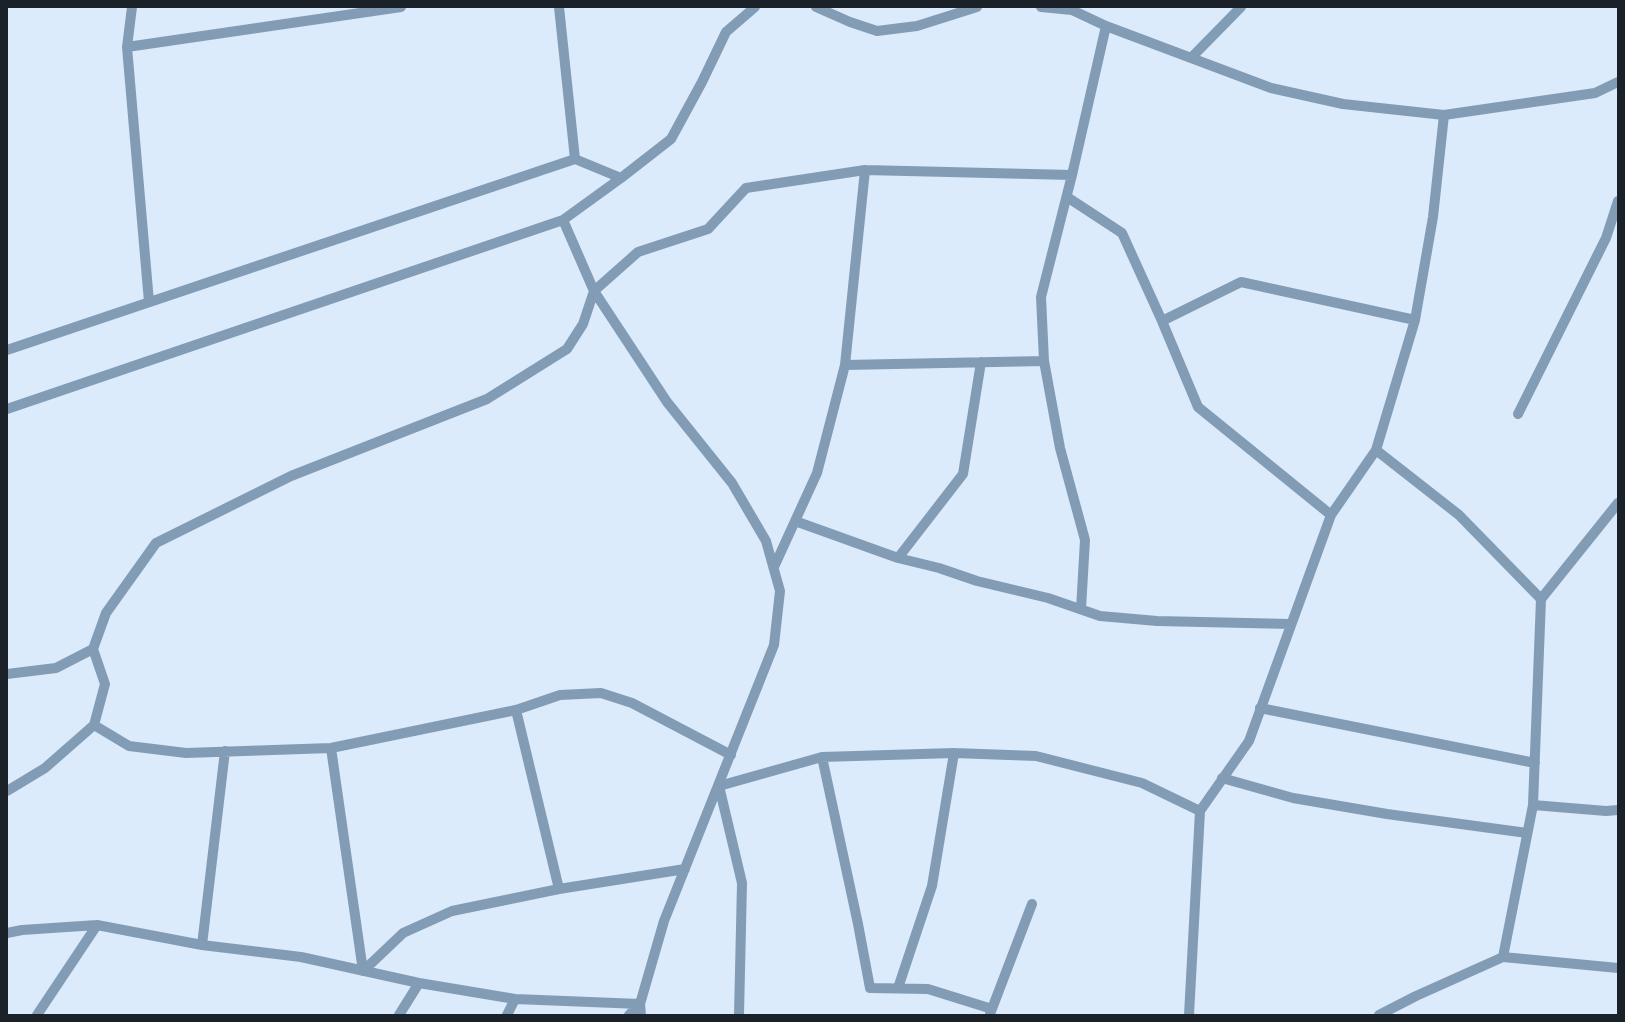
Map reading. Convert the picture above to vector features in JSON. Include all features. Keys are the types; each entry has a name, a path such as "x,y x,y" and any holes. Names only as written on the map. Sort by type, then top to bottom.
{"street":[{"path":"132,7 127,47 149,302"},
{"path":"127,47 401,7"},
{"path":"559,7 576,159"},
{"path":"7,409 563,220 671,139 702,82 726,32 755,7"},
{"path":"816,7 850,22 877,31 917,26 977,7"},
{"path":"1041,7 1073,9 1106,26 1271,88 1343,104 1444,115 1596,93 1618,82"},
{"path":"1191,58 1241,7"},
{"path":"1081,609 1085,540 1060,448 1044,361 1041,297 1067,197 1106,26"},
{"path":"1189,1015 1200,811 1249,740 1331,516 1376,450 1415,320 1433,217 1444,115"},
{"path":"7,350 576,159 621,178"},
{"path":"7,791 45,768 94,725 106,684 93,649 106,613 156,543 291,476 487,399 567,349 583,324 594,291 638,252 708,229 746,188 865,170 1072,174"},
{"path":"774,567 817,473 845,365 865,170"},
{"path":"1067,197 1122,233 1162,321 1198,407 1331,516"},
{"path":"1518,414 1606,238 1618,201"},
{"path":"563,220 594,291 667,402 732,483 766,541 780,591 774,645 664,921 640,1004 641,1015"},
{"path":"1162,321 1241,282 1415,320"},
{"path":"845,365 1044,361"},
{"path":"898,558 963,474 981,362"},
{"path":"1376,450 1459,515 1541,599"},
{"path":"1502,957 1533,805 1541,599 1618,503"},
{"path":"795,520 898,558 1048,598 1100,616 1157,621 1291,624"},
{"path":"7,674 56,668 93,649"},
{"path":"94,725 130,746 186,753 331,748 516,710 560,695 601,693 632,703 731,755"},
{"path":"1260,708 1535,763"},
{"path":"516,710 559,889"},
{"path":"331,748 363,971"},
{"path":"202,945 225,751"},
{"path":"719,786 822,757 954,753 1036,756 1142,783 1200,811"},
{"path":"898,988 932,886 954,753"},
{"path":"822,757 858,924 870,988 928,989 991,1012 1032,904"},
{"path":"1222,778 1293,798 1387,814 1527,833"},
{"path":"719,786 742,883 739,1015"},
{"path":"1533,805 1618,810"},
{"path":"363,971 403,933 452,911 559,889 685,869"},
{"path":"37,1015 97,925"},
{"path":"7,933 22,930 97,925 202,945 301,956 419,983 516,999 640,1004"},
{"path":"1379,1015 1416,996 1502,957 1618,968"},
{"path":"399,1015 419,983"},
{"path":"507,1015 516,999"},
{"path":"629,1015 640,1004"}]}
